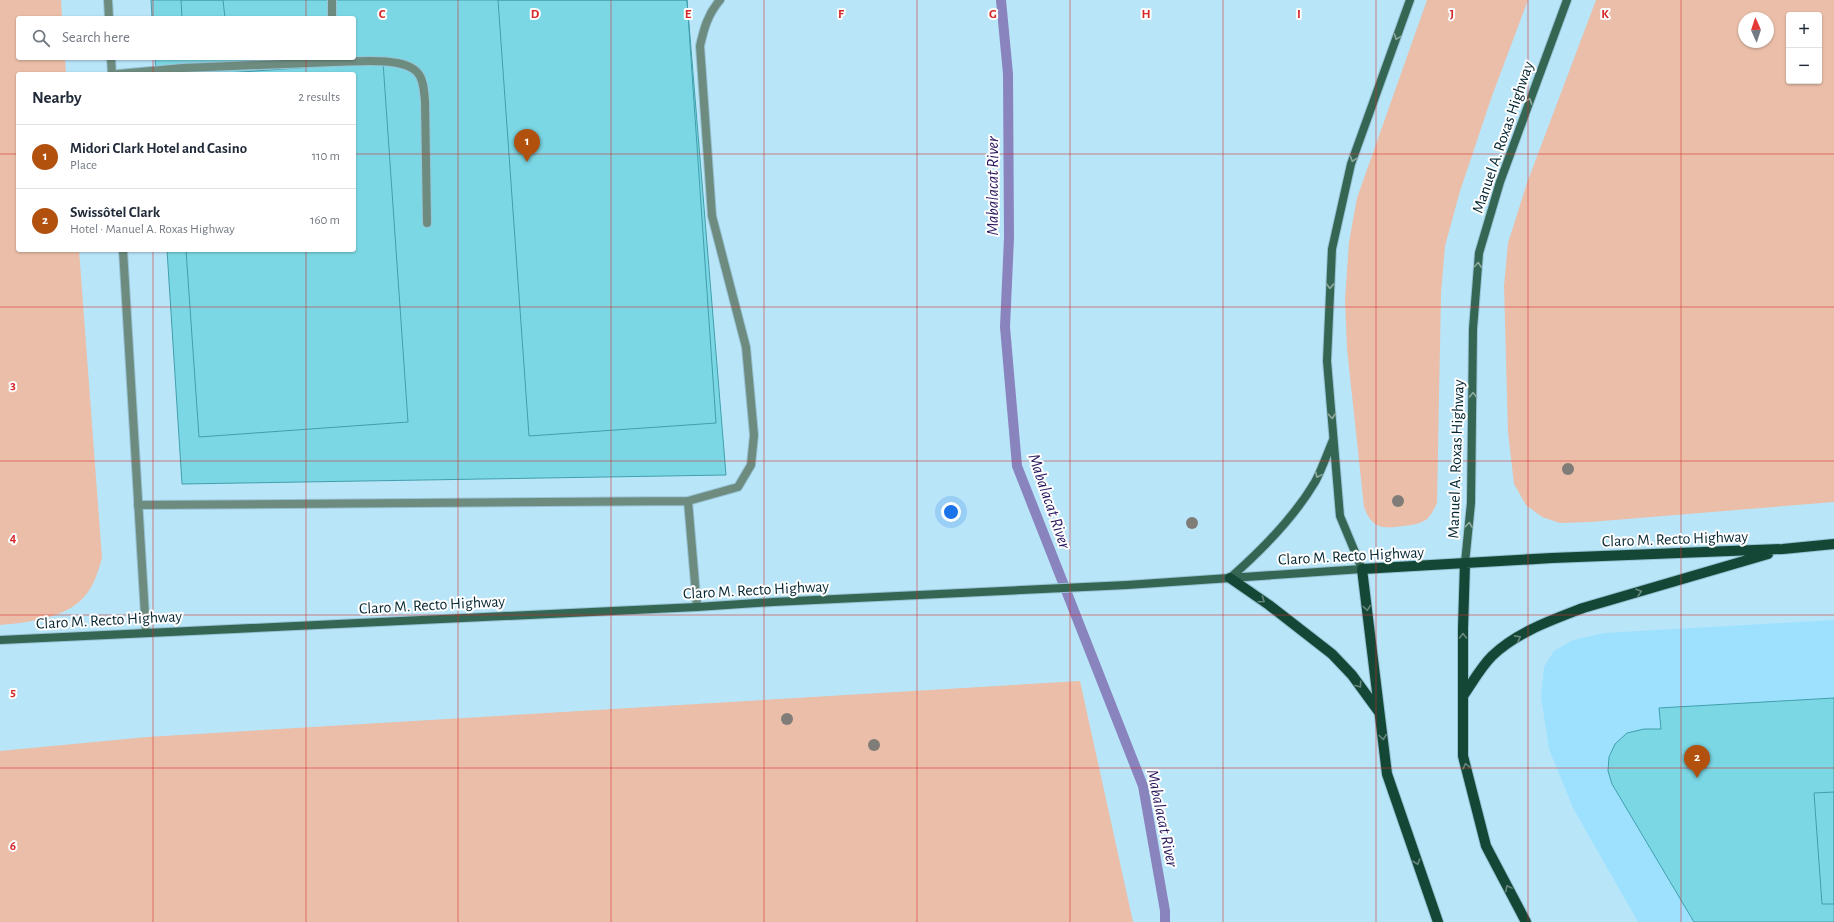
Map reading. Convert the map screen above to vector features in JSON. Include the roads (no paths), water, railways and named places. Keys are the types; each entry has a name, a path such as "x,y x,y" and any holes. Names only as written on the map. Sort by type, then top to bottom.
{"main road":[{"path":"1410,0 1351,164 1332,249 1327,361 1340,516 1362,569 1387,774 1438,922"},
{"name":"Manuel A. Roxas Highway","path":"1526,922 1486,846 1463,756 1462,628 1465,563 1472,503 1473,329 1478,253 1500,182 1567,0"},
{"path":"1334,439 1315,482 1288,522 1255,556 1230,578 1268,604 1332,654 1352,675 1380,713"},
{"name":"Claro M. Recto Highway","path":"0,640 1127,585 1465,563 1783,549 1834,544"},
{"path":"1463,696 1492,656 1513,640 1554,619 1583,608 1783,549"}],"street":[{"path":"108,0 109,16"},
{"path":"332,0 332,16"},
{"path":"138,505 688,501 738,487 751,465 754,435 746,347 712,216 700,46 704,25 720,0"},
{"path":"111,60 112,72"},
{"path":"140,72 183,68 333,60 385,61 404,65 417,72 424,86 427,223"},
{"path":"123,252 146,632"},
{"path":"688,501 697,607"}],"waterway":[{"name":"Mabalacat River","path":"1001,0 1008,74 1009,238 1005,327 1017,466 1143,786 1165,911 1165,922"}],"place":[{"name":"Midori Clark Hotel and Casino","path":"527,162"},
{"name":"Swissôtel Clark","path":"1697,778"}]}
